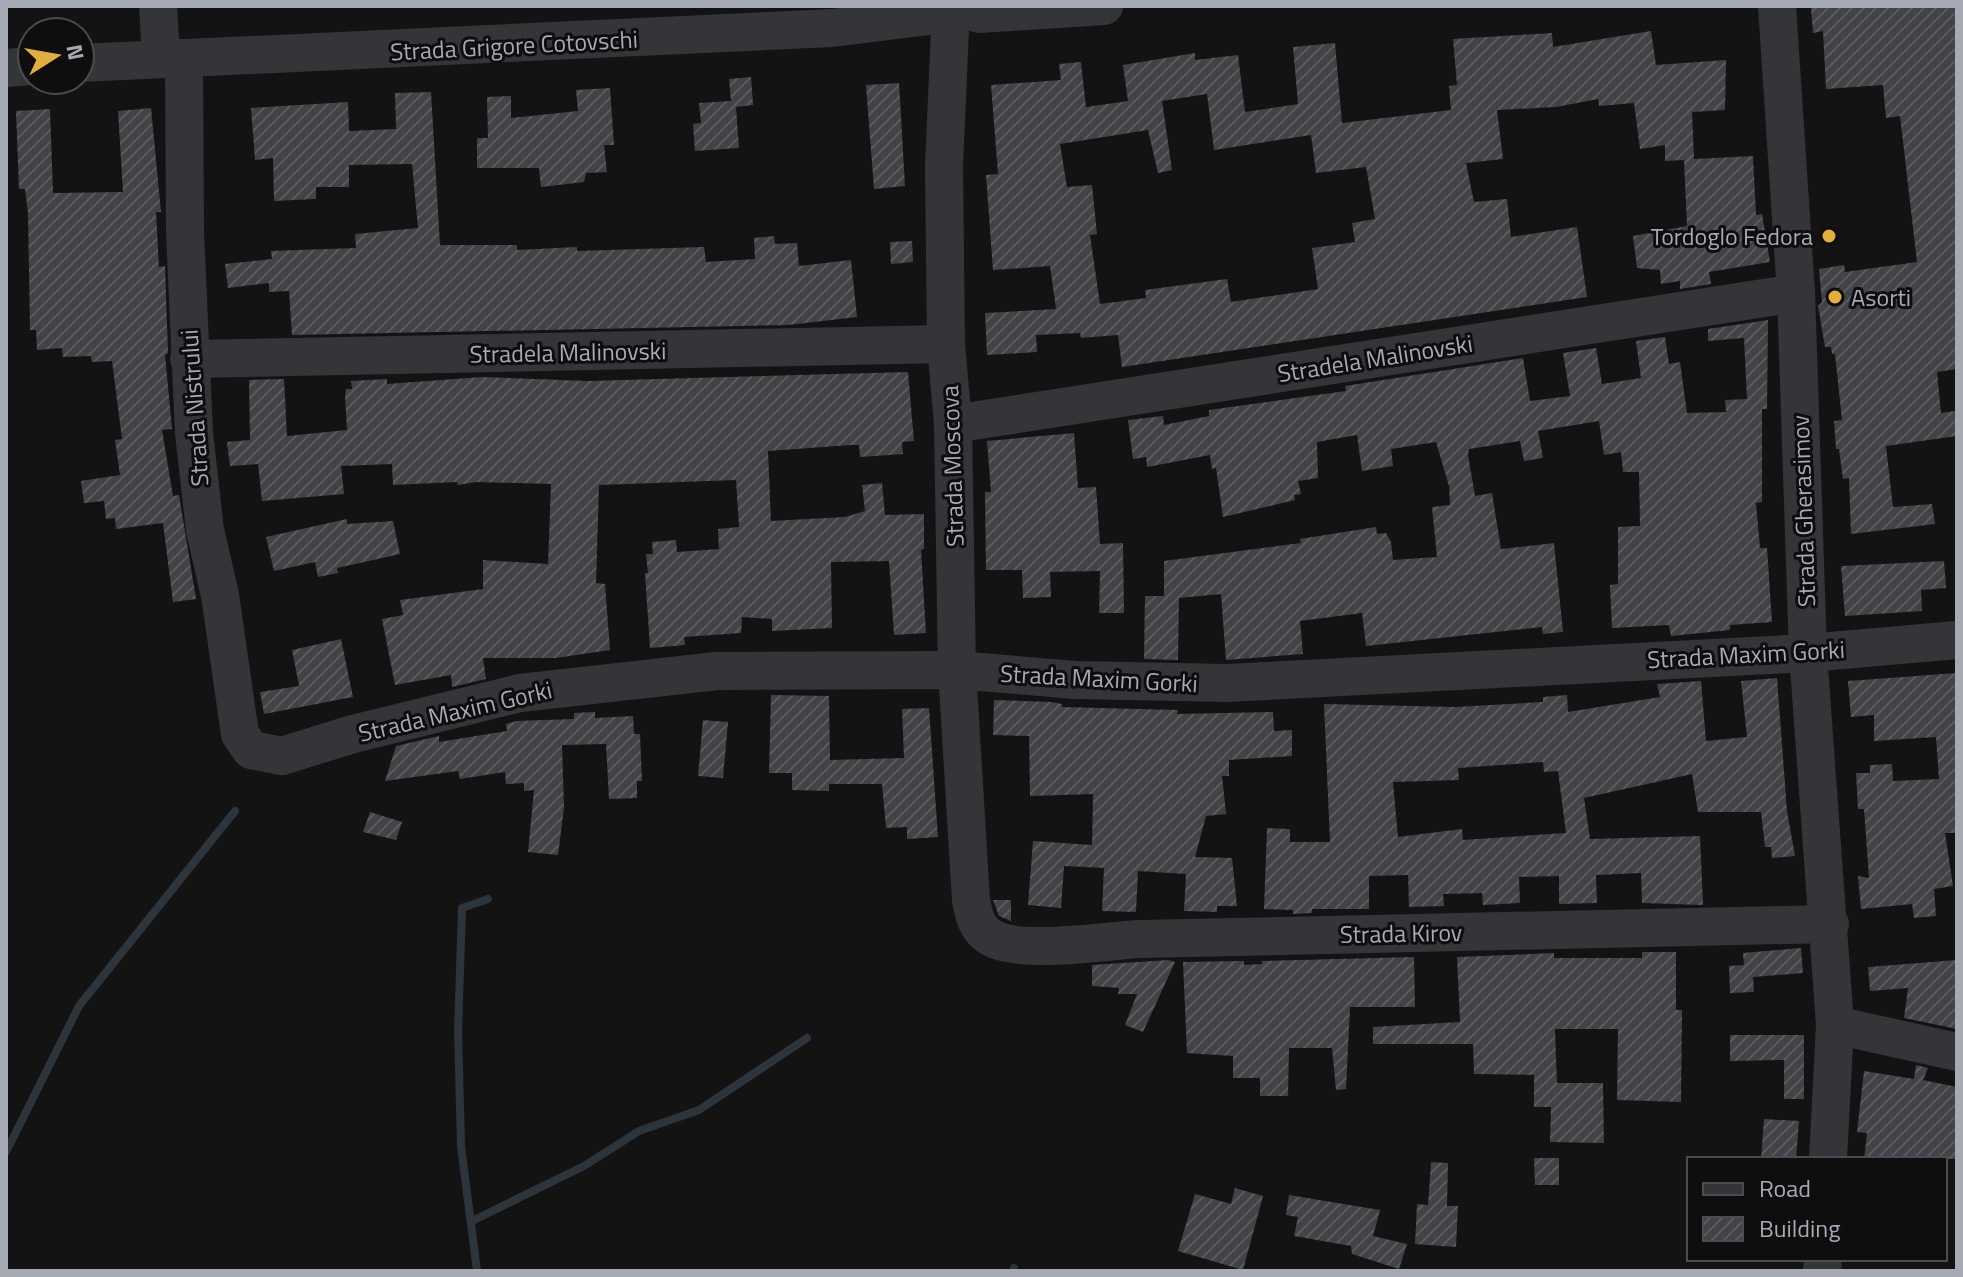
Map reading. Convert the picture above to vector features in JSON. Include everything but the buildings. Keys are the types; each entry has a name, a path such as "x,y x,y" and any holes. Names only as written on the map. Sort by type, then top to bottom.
{"street":[{"name":"Strada Nistrului","path":"158,6 172,58 189,359 205,530 220,595 235,717 240,734 251,750"},
{"name":"Strada Grigore Cotovschi","path":"96,62 832,28 929,16 944,6"},
{"name":"Strada Moscova","path":"951,6 944,166 946,344 953,424 957,670 971,900 977,926"},
{"path":"957,6 979,14 1104,6"},
{"name":"Strada Gherasimov","path":"1777,6 1796,293 1808,653 1835,1025 1828,1157"},
{"name":"Stradela Malinovski","path":"953,424 1796,293"},
{"name":"Stradela Malinovski","path":"189,359 946,344"},
{"name":"Strada Maxim Gorki","path":"251,750 282,756 353,734 520,693 717,671 957,670 1075,680 1228,683 1808,653 1957,640"},
{"name":"Strada Kirov","path":"977,926 991,938 1029,945 1140,939 1830,924"},
{"path":"1835,1025 1957,1052"}],"waterway":[{"path":"6,1152 79,1006 235,811"},
{"path":"477,1271 461,1146 458,1031 462,908 488,899"},
{"path":"472,1221 584,1166 639,1131 699,1110 807,1038"}],"place":[{"name":"Tordoglo Fedora","path":"1829,236"},
{"name":"Asorti","path":"1835,297"}]}
